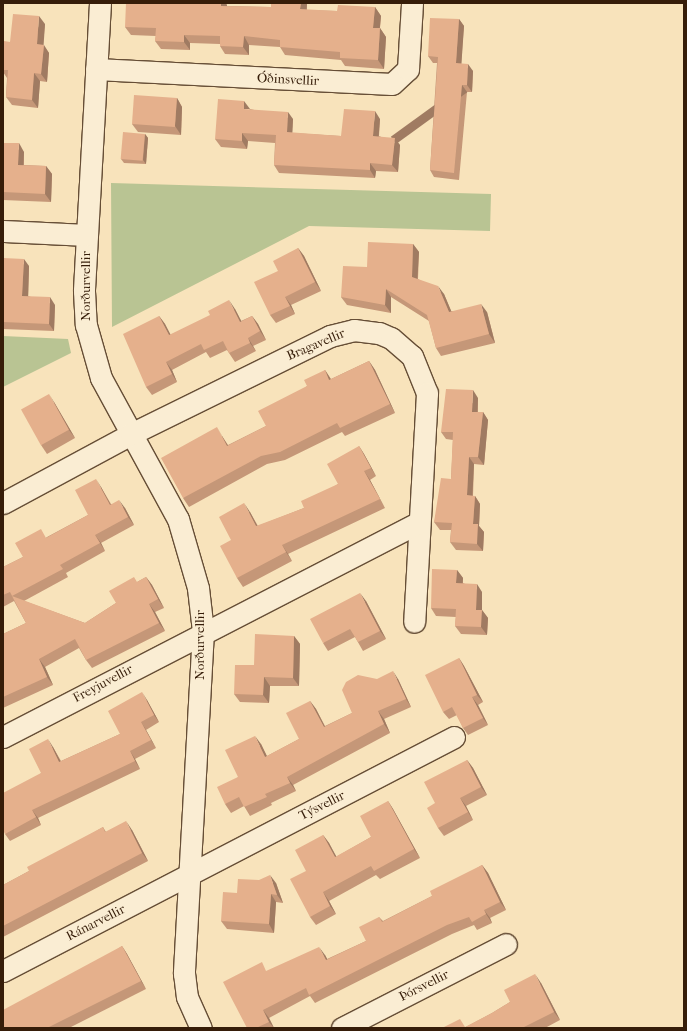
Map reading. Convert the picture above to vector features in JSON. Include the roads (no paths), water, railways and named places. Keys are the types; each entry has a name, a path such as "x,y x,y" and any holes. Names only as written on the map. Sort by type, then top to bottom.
{"street":[{"name":"Norðurvellir","path":"100,3 84,308 89,342 101,378 187,542 198,588 203,632 189,874 185,985 201,1028"},
{"name":"Óðinsvellir","path":"96,70 392,84 408,69 412,3"},
{"name":"Norðurvellir","path":"3,231 87,235"},
{"name":"Bragavellir","path":"131,434 330,336 354,330 379,333 392,338 412,356 425,380 427,400 414,622"},
{"path":"3,503 131,434"},
{"path":"203,632 419,522"},
{"name":"Freyjuvellir","path":"3,737 203,632"},
{"name":"Týsvellir","path":"189,874 454,737"},
{"name":"Ránarvellir","path":"3,972 189,874"},
{"name":"Þórsvellir","path":"342,1028 506,944"}]}
